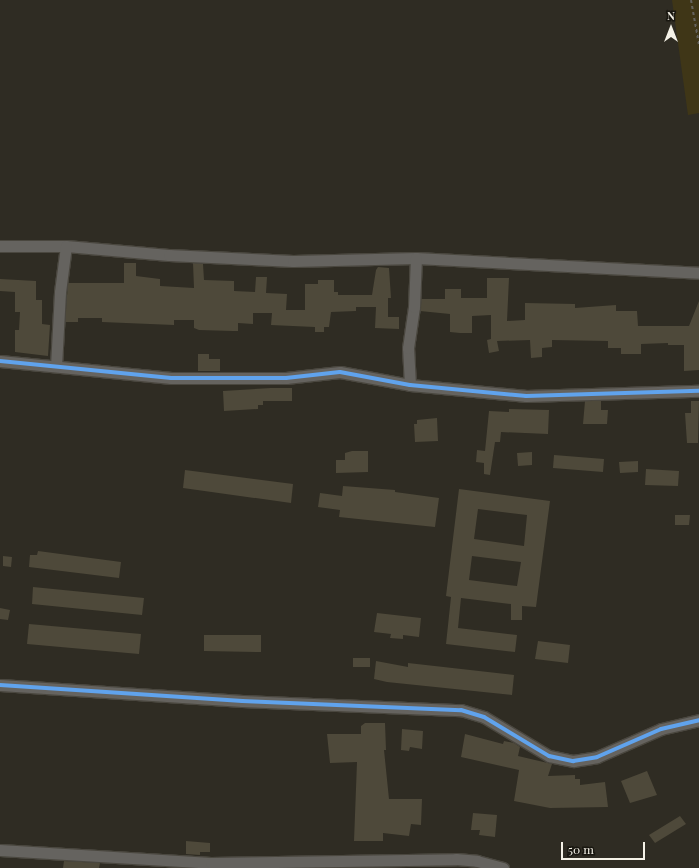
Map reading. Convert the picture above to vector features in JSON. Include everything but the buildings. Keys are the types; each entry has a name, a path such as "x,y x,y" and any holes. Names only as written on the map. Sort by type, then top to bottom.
{"street":[{"path":"0,246 66,246 169,255 293,262 416,258 699,273"},
{"path":"56,366 60,292 66,246"},
{"path":"410,385 408,348 414,307 416,258"},
{"path":"0,361 171,378 286,378 340,372 410,385 526,396 699,390"},
{"path":"0,685 242,702 461,710 484,717 549,756 573,761 597,757 661,729 699,720"},
{"path":"0,850 211,863 456,859 477,861 503,868"}],"path":[{"path":"691,0 699,45"}],"shaded area":[{"path":"672,0 699,0 699,113 688,115"}],"cycle path":[{"path":"0,361 171,378 286,378 340,372 410,385 526,396 699,391"},
{"path":"0,685 242,701 461,710 484,717 549,756 573,761 597,757 661,729 699,720"}]}
